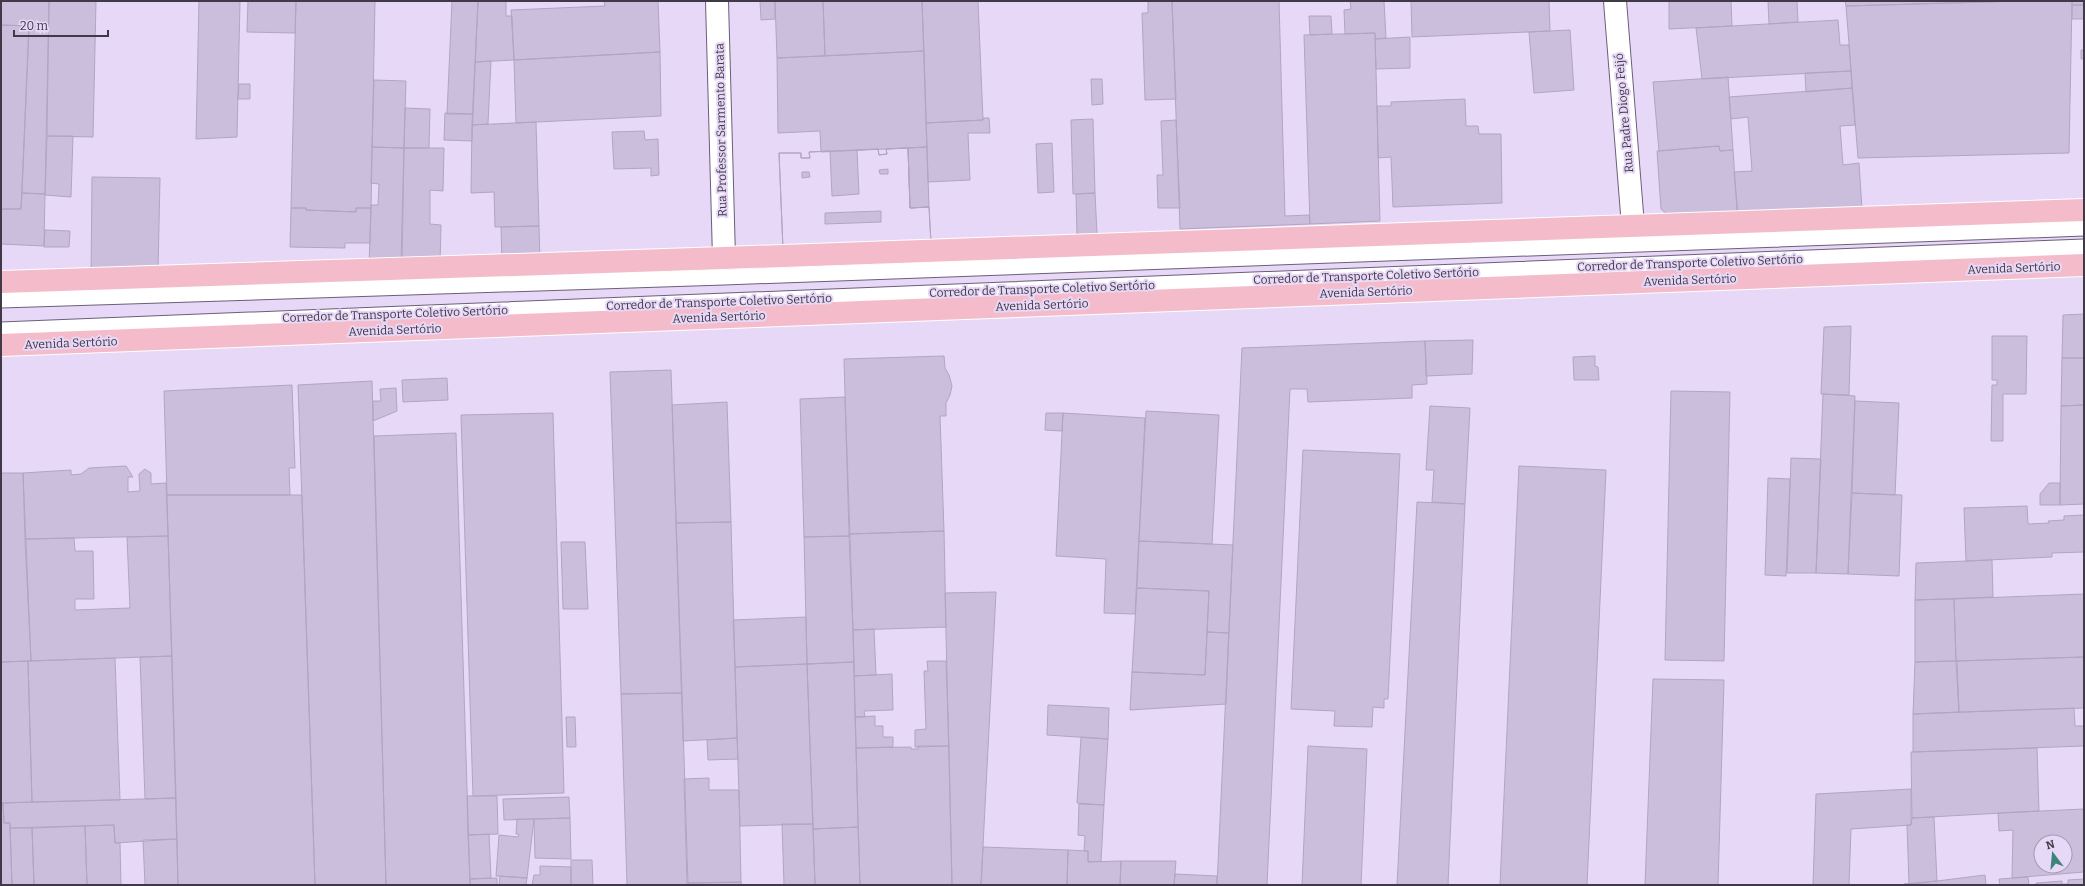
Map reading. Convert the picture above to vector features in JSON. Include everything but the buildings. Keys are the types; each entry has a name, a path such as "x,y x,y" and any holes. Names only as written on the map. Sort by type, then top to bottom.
{"main road":[{"path":"1,282 724,268 1634,235 2084,210"},
{"name":"Avenida Sertório","path":"1,345 2084,265"}],"street":[{"name":"Rua Professor Sarmento Barata","path":"717,1 724,268"},
{"name":"Rua Padre Diogo Feijó","path":"1614,1 1634,235"}],"lane":[{"name":"Corredor de Transporte Coletivo Sertório","path":"1634,235 2084,228"},
{"name":"Corredor de Transporte Coletivo Sertório","path":"1,330 2084,247"},
{"name":"Corredor de Transporte Coletivo Sertório","path":"1,300 724,268"}]}
